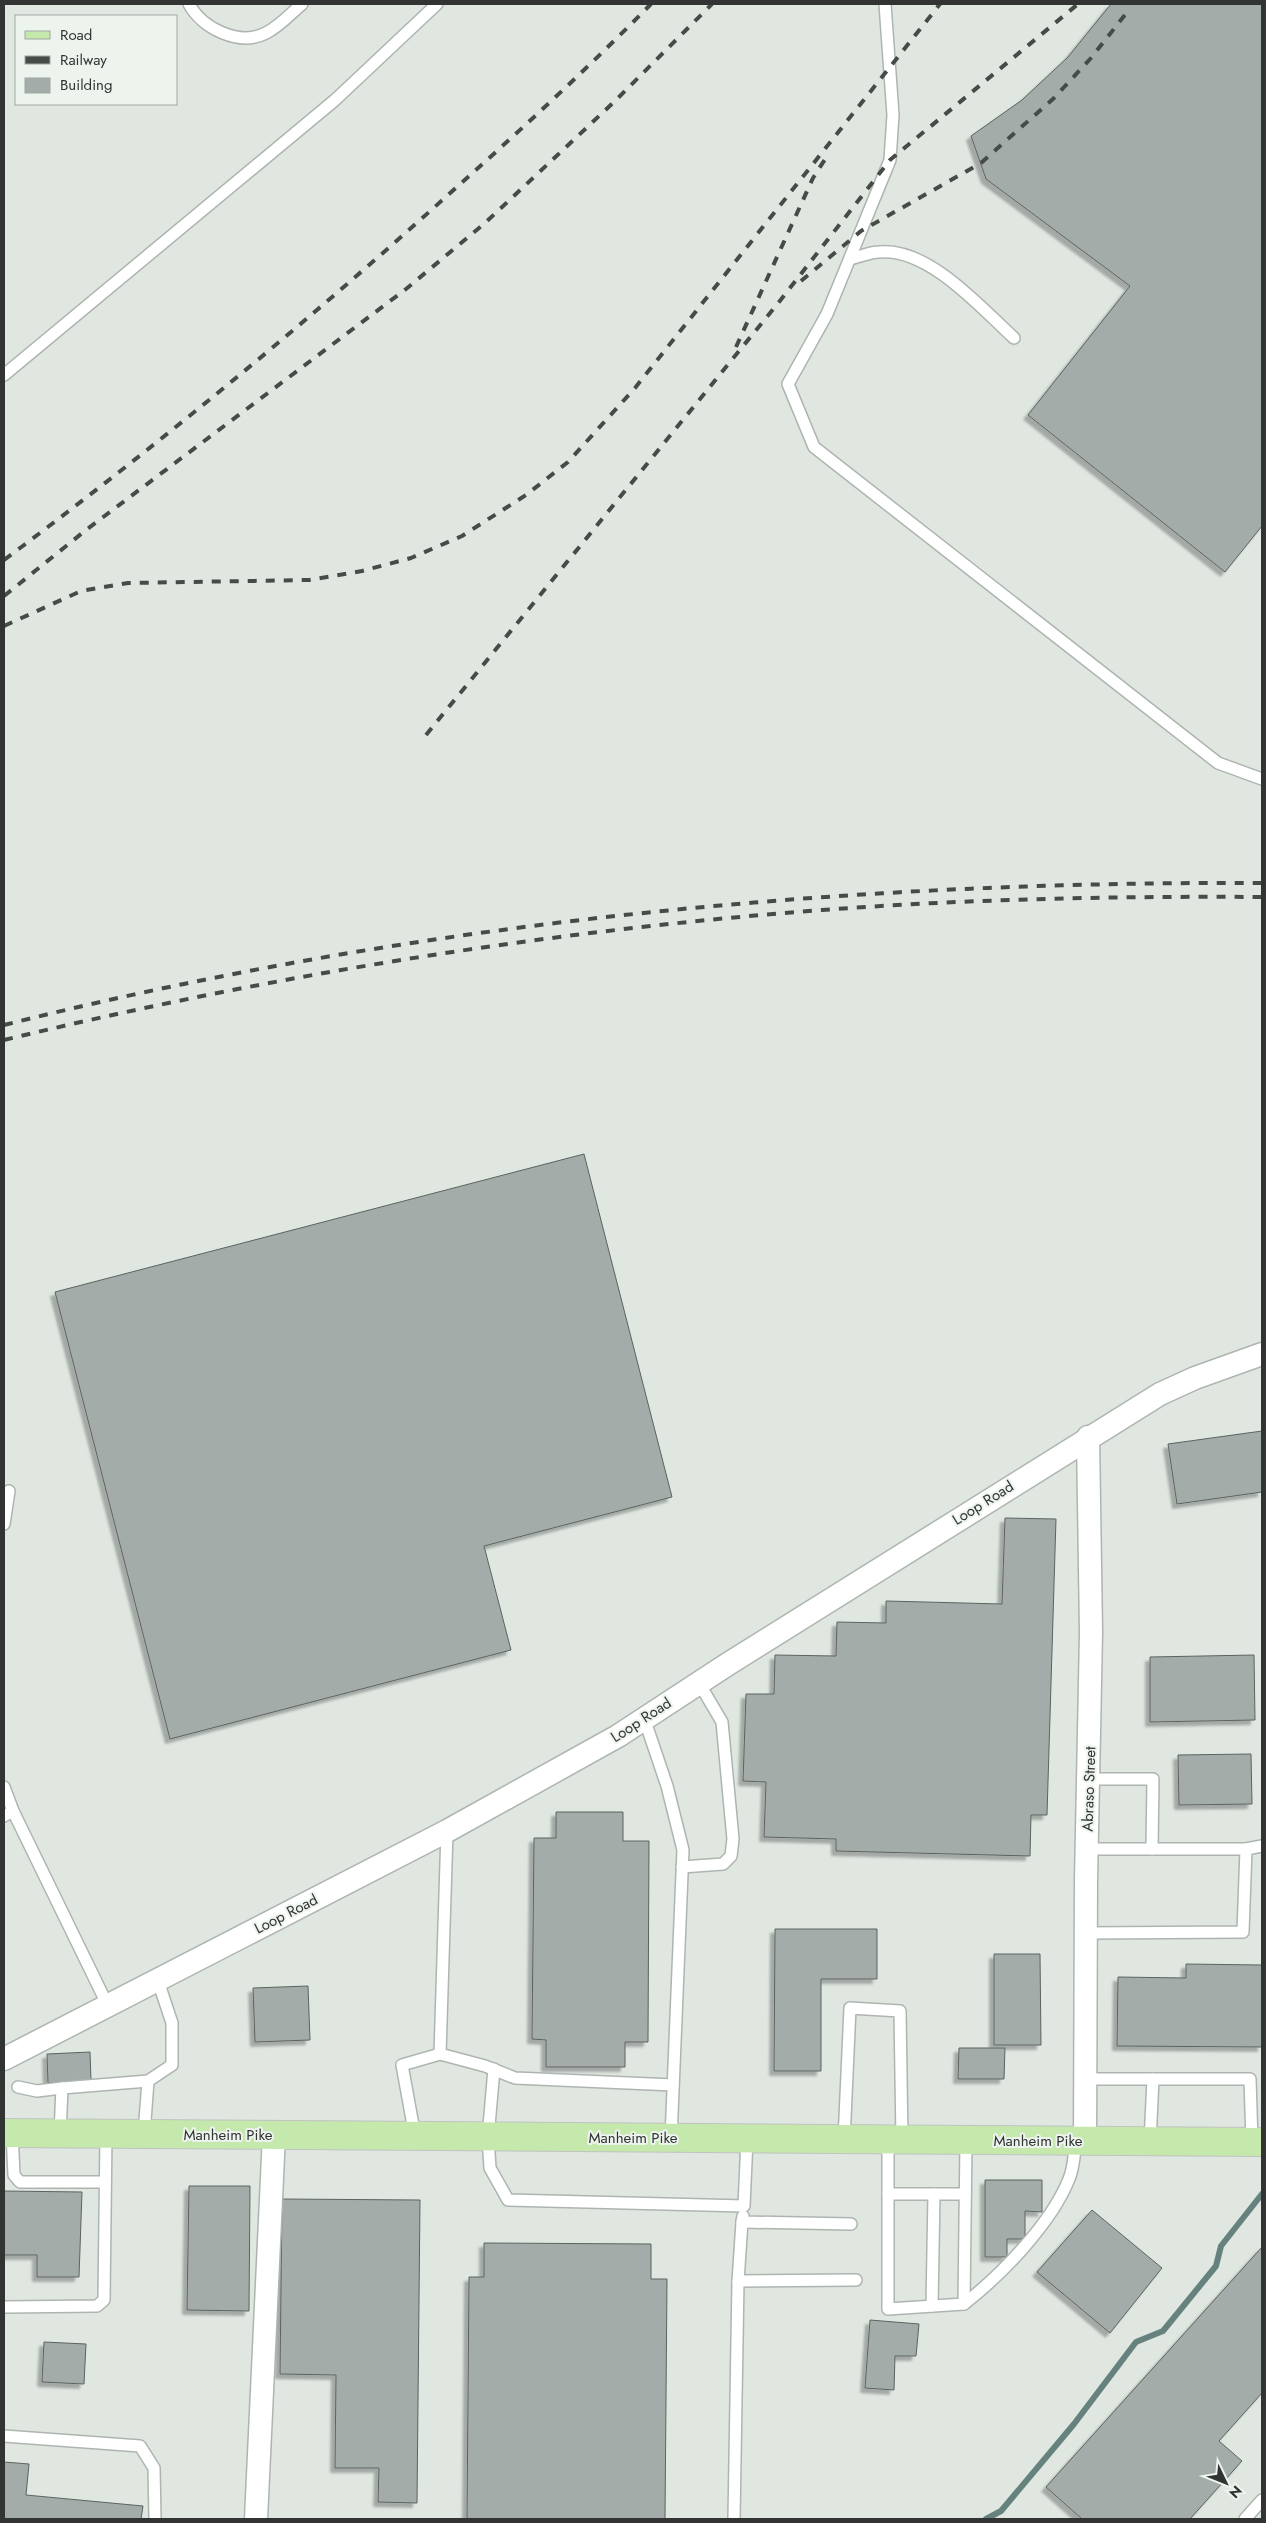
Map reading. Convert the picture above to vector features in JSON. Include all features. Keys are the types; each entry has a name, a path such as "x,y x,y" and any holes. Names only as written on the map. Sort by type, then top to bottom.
{"main road":[{"name":"Manheim Pike","path":"8,2133 1257,2142"}],"street":[{"name":"Loop Road","path":"4,2060 446,1831 618,1736 699,1682 1088,1437 1168,1390 1242,1360 1262,1354"},
{"name":"Abraso Street","path":"1080,2142 1085,2078 1087,1849 1090,1779 1091,1632 1088,1437"},
{"path":"256,2519 274,2135"}],"lane":[{"path":"189,4 193,11 209,25 227,35 246,37 264,34 280,24 302,4"},
{"path":"4,376 335,100 437,4"},
{"path":"885,4 893,115 890,160 827,314 788,384 814,447 1218,763 1262,779"},
{"path":"850,259 880,251 912,255 939,271 1014,338"},
{"path":"4,1524 9,1491"},
{"path":"682,1867 723,1864 731,1856 733,1840 722,1722 699,1682"},
{"path":"644,1718 667,1786 683,1850 671,2139"},
{"path":"1090,1779 1153,1779 1152,1849"},
{"path":"4,1787 8,1813 108,2006"},
{"path":"440,2054 446,1831"},
{"path":"1087,1849 1246,1850 1262,1846"},
{"path":"1086,1933 1243,1932 1246,1850"},
{"path":"18,2087 37,2091 148,2081 172,2065 172,2023 158,1980"},
{"path":"844,2140 850,2008 900,2011 895,2140 888,2194 888,2309 964,2304 1004,2269 1048,2216 1070,2178 1080,2142"},
{"path":"415,2136 402,2065 440,2054 494,2069 515,2078 673,2085"},
{"path":"494,2069 488,2137 490,2168 508,2200 744,2206"},
{"path":"1085,2078 1250,2079 1257,2142"},
{"path":"1150,2142 1153,2079"},
{"path":"144,2134 148,2081"},
{"path":"60,2134 62,2088"},
{"path":"8,2133 14,2175 20,2182 105,2182"},
{"path":"4,2307 98,2306 104,2300 106,2134"},
{"path":"734,2519 738,2281 747,2139"},
{"path":"964,2304 966,2141"},
{"path":"888,2194 966,2194"},
{"path":"932,2306 934,2194"},
{"path":"742,2222 851,2224"},
{"path":"738,2281 856,2280"},
{"path":"4,2436 140,2446 154,2468 155,2519"},
{"path":"1245,2519 1262,2500"}],"building":[{"path":"1111,4 1262,4 1262,526 1225,572 1028,415 1130,286 986,179 971,136 1022,100 1068,57"},
{"path":"584,1154 672,1497 484,1546 511,1650 170,1739 55,1292"},
{"path":"1262,1431 1262,1492 1177,1504 1168,1444"},
{"path":"1005,1518 1056,1519 1047,1815 1031,1815 1030,1856 836,1851 836,1839 764,1837 766,1782 743,1781 746,1694 774,1694 775,1655 836,1656 837,1622 886,1623 886,1601 1002,1604"},
{"path":"1254,1655 1255,1720 1150,1722 1150,1657"},
{"path":"1251,1754 1252,1804 1179,1805 1178,1755"},
{"path":"556,1812 623,1812 623,1841 649,1841 648,2042 625,2042 625,2067 546,2067 546,2040 532,2039 534,1838 556,1838"},
{"path":"775,1929 877,1929 877,1979 821,1979 821,2071 774,2071"},
{"path":"994,1954 1040,1954 1041,2045 994,2045"},
{"path":"1186,1964 1262,1965 1262,2047 1117,2046 1118,1977 1186,1978"},
{"path":"308,1986 310,2040 255,2042 253,1988"},
{"path":"959,2048 1005,2048 1004,2079 958,2079"},
{"path":"90,2052 91,2080 48,2083 47,2054"},
{"path":"985,2180 1042,2180 1042,2212 1025,2211 1025,2239 1007,2239 1007,2257 985,2257"},
{"path":"189,2186 250,2186 249,2311 187,2310"},
{"path":"4,2191 82,2192 79,2277 37,2277 37,2255 4,2255"},
{"path":"282,2199 420,2200 417,2503 378,2502 379,2468 335,2468 336,2375 280,2374"},
{"path":"1092,2210 1162,2268 1110,2333 1037,2272"},
{"path":"484,2243 651,2244 651,2279 667,2279 665,2519 467,2519 469,2277 484,2277"},
{"path":"1262,2247 1262,2393 1219,2441 1242,2461 1190,2519 1082,2519 1046,2487"},
{"path":"870,2320 919,2324 916,2356 895,2356 894,2390 865,2388"},
{"path":"44,2342 86,2344 84,2384 42,2382"},
{"path":"4,2462 29,2464 26,2495 143,2506 141,2519 4,2519"}],"waterway":[{"path":"986,2519 1001,2511 1074,2424 1136,2342 1163,2331 1216,2266 1221,2246 1262,2194"}],"railway":[{"path":"4,560 121,471 348,284 532,119 651,4"},
{"path":"4,596 86,530 406,289 485,223 614,102 712,4"},
{"path":"4,626 81,591 128,583 309,580 362,571 411,558 462,536 526,495 568,462 635,388 940,4"},
{"path":"426,735 779,302 890,160 1078,4"},
{"path":"801,281 861,231 981,163 1054,98 1091,58 1128,11"},
{"path":"736,347 813,178 829,153"},
{"path":"4,1025 158,989 314,959 471,934 628,915 786,900 945,890 1103,884 1262,883"},
{"path":"4,1040 206,995 308,976 410,958 616,930 822,910 932,903 1097,898 1262,897"}]}
